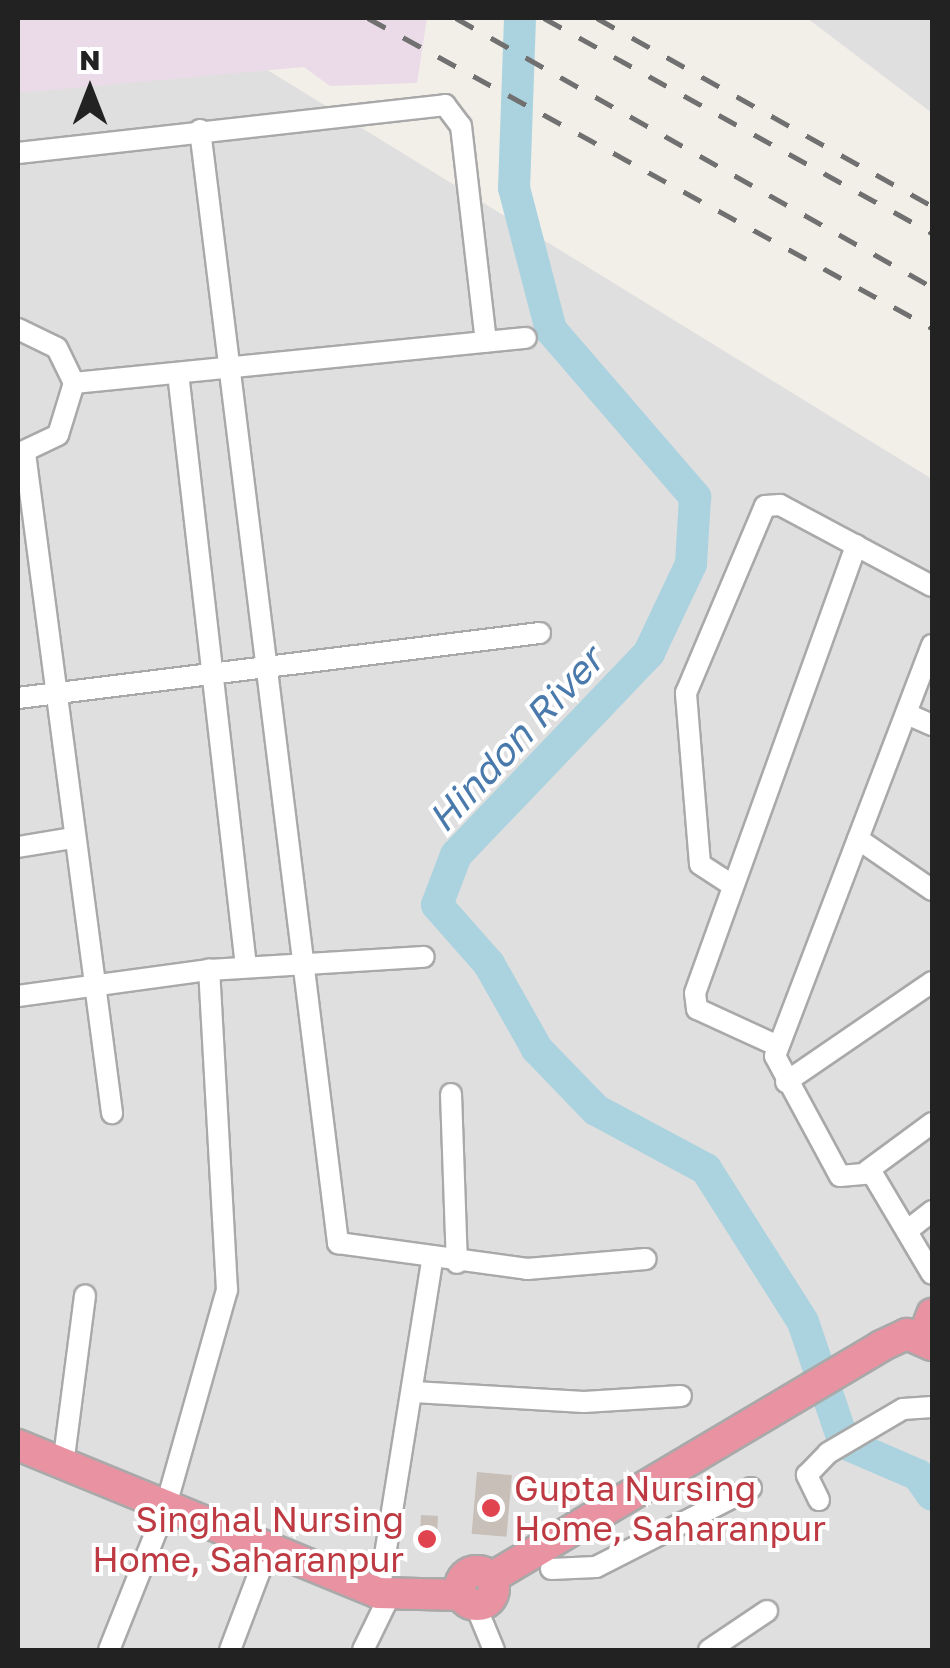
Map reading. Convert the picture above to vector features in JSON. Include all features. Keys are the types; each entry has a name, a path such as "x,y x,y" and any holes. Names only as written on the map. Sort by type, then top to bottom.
{"highway":[{"path":"476,1590 716,1451 881,1346 908,1334 929,1332"},
{"path":"18,1445 268,1552 375,1585 476,1590 551,1569 659,1483"}],"street":[{"path":"18,153 429,104 458,111 486,342"},
{"path":"200,130 234,367 338,1243 432,1260 582,1269 646,1259"},
{"path":"18,330 57,348 74,383 69,420 21,454 112,1112"},
{"path":"74,383 526,338"},
{"path":"178,372 246,966"},
{"path":"732,886 700,864 690,677 765,506 856,545 932,586"},
{"path":"778,1046 694,1003 732,886 856,545"},
{"path":"18,698 268,670 540,632"},
{"path":"932,645 778,1046 786,1082 840,1176 867,1170 932,1123"},
{"path":"907,714 932,724"},
{"path":"18,846 72,838"},
{"path":"858,840 932,890"},
{"path":"18,996 246,966 424,956"},
{"path":"109,1650 165,1509 230,1262 209,970"},
{"path":"786,1082 932,982"},
{"path":"451,1094 457,1262"},
{"path":"867,1170 932,1274"},
{"path":"908,1230 932,1211"},
{"path":"363,1650 414,1392 432,1260"},
{"path":"64,1465 84,1294"},
{"path":"414,1392 584,1402 681,1396"},
{"path":"820,1500 807,1475 828,1453 866,1426 932,1407"},
{"path":"551,1569 596,1567 751,1488"},
{"path":"230,1650 268,1552"},
{"path":"476,1590 494,1650"},
{"path":"708,1650 767,1611"}],"shaded area":[{"path":"18,18 183,18 932,479 932,1650 18,1650"},
{"path":"18,18 427,18 417,83 330,86 304,67 18,93"},
{"path":"807,18 932,18 932,113"}],"building":[{"path":"477,1472 512,1475 506,1537 472,1534"},
{"path":"421,1515 438,1516 436,1547 419,1546"}],"waterway":[{"name":"Hindon River","path":"520,18 514,188 551,330 695,497 691,564 649,653 456,855 437,905 489,964 537,1049 596,1110 706,1169 803,1322 844,1443 918,1475 932,1495"}],"railway":[{"path":"368,18 932,328"},
{"path":"456,18 932,287"},
{"path":"544,18 932,233"},
{"path":"597,18 932,206"}],"place":[{"name":"Gupta Nursing Home, Saharanpur","path":"491,1508"},
{"name":"Singhal Nursing Home, Saharanpur","path":"427,1539"}]}
